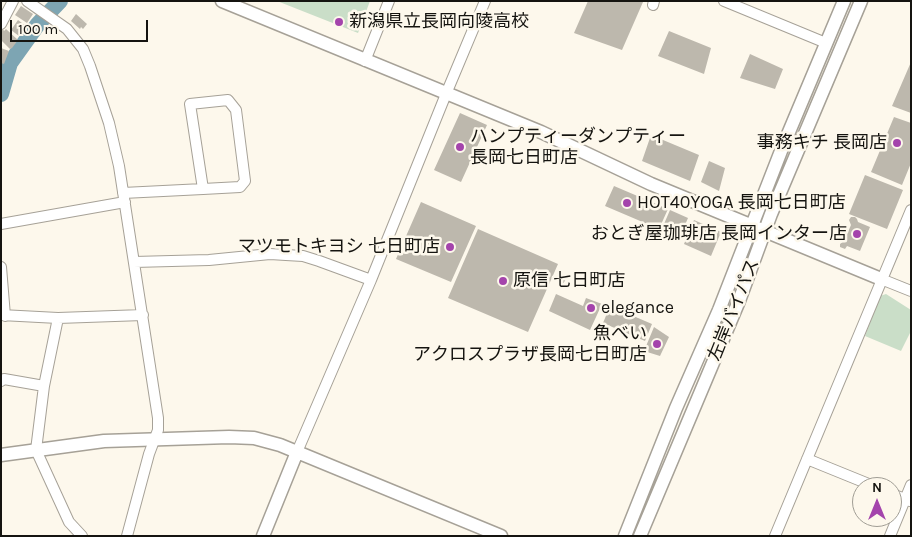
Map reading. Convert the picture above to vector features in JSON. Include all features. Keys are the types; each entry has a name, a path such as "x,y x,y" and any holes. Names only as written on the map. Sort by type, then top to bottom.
{"street":[{"path":"1,24 13,1"},
{"path":"27,1 67,29 82,49 90,66 109,123 124,197 158,418 156,439 149,454 127,536"},
{"path":"222,1 541,132 651,184 911,290"},
{"path":"365,60 389,1"},
{"path":"263,536 371,280 485,1"},
{"path":"724,1 826,43"},
{"name":"左岸バイパス","path":"625,536 844,1"},
{"name":"左岸バイパス","path":"640,536 861,1"},
{"path":"1,224 124,197 240,187 245,181 236,110 228,100 190,104 203,189"},
{"path":"775,536 911,210"},
{"path":"134,262 209,260 286,254 304,256 371,280"},
{"path":"1,268 3,316 58,318 143,315"},
{"path":"58,318 44,386 36,450 69,522 82,536"},
{"path":"1,381 4,379 44,386"},
{"path":"1,455 104,441 254,438 280,445 500,536"},
{"path":"807,459 852,477"},
{"path":"890,536 908,500 911,485"}],"green space":[{"path":"277,1 370,1 358,33"},
{"path":"886,294 911,310 911,331 901,351 865,336 880,296"}],"building":[{"path":"588,1 643,2 622,50 574,33"},
{"path":"21,6 33,14 27,23 15,15"},
{"path":"76,14 87,24 83,29 81,27 80,29 71,21"},
{"path":"18,20 26,26 19,36 11,30"},
{"path":"3,29 4,31 6,29 18,40 10,49 1,40 1,31"},
{"path":"669,31 711,48 704,74 658,56"},
{"path":"1,48 9,51 4,64 1,63"},
{"path":"750,54 783,69 775,89 740,78"},
{"path":"911,62 911,113 892,106"},
{"name":"ハンプティーダンプティー 長岡七日町店","path":"460,113 487,125 461,182 434,170"},
{"name":"事務キチ 長岡店","path":"894,117 911,123 911,163 902,185 871,172"},
{"path":"651,135 699,155 690,181 642,161"},
{"path":"709,161 725,168 719,191 701,182"},
{"path":"865,175 903,190 887,229 849,214"},
{"path":"614,186 668,209 659,229 605,206"},
{"path":"421,202 476,226 451,282 396,259"},
{"path":"670,210 688,218 679,239 661,231"},
{"name":"おとぎ屋珈琲店 長岡インター店","path":"851,217 855,217 858,222 870,227 860,251 847,246 845,249 840,247 851,225 849,220"},
{"path":"694,220 721,232 711,256 684,244"},
{"name":"原信 七日町店","path":"478,229 558,264 528,332 448,298"},
{"path":"560,274 567,277 563,284 557,281"},
{"path":"556,294 583,306 586,298 602,304 590,330 549,311"},
{"path":"610,306 652,324 645,341 603,323"},
{"name":"魚べい アクロスプラザ長岡七日町店","path":"654,327 669,337 660,356 644,351"}],"waterway":[{"path":"1,94 10,63 38,24 60,1"}],"place":[{"name":"新潟県立長岡向陵高校","path":"339,22"},
{"name":"事務キチ 長岡店","path":"897,143"},
{"name":"ハンプティーダンプティー 長岡七日町店","path":"460,147"},
{"name":"HOT40YOGA 長岡七日町店","path":"627,203"},
{"name":"おとぎ屋珈琲店 長岡インター店","path":"857,234"},
{"name":"マツモトキヨシ 七日町店","path":"450,247"},
{"name":"原信 七日町店","path":"503,281"},
{"name":"elegance","path":"591,308"},
{"name":"魚べい アクロスプラザ長岡七日町店","path":"657,344"}]}
